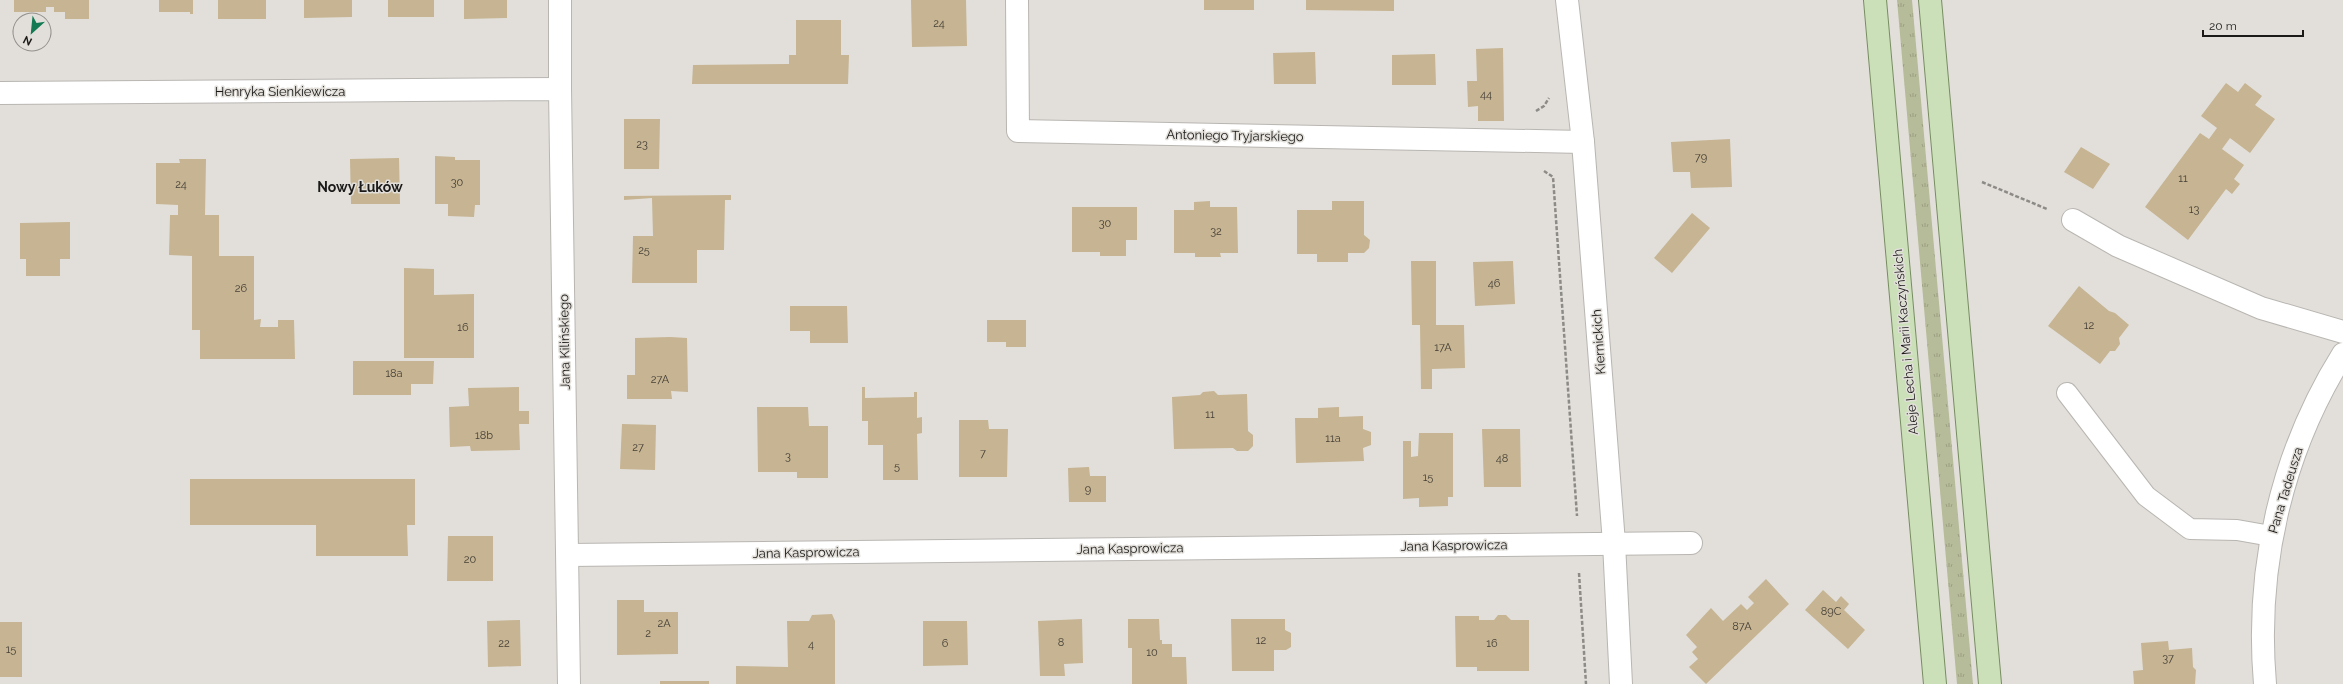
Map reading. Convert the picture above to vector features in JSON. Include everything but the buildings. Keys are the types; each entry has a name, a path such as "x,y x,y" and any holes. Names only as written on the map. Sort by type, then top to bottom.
{"main road":[{"name":"Aleje Lecha i Marii Kaczyńskich","path":"1875,0 1935,684"},
{"path":"1930,0 1990,684"}],"street":[{"name":"Jana Kilińskiego","path":"560,0 569,684"},
{"name":"Antoniego Tryjarskiego","path":"1017,0 1018,131 1583,142"},
{"name":"Kiernickich","path":"1567,0 1583,142 1614,543 1621,684"},
{"name":"Henryka Sienkiewicza","path":"0,93 560,89"},
{"path":"2073,220 2118,246 2261,308 2343,332"},
{"name":"Pana Tadeusza","path":"2265,684 2262,644 2263,600 2275,516 2290,466 2331,374 2343,354"},
{"name":"Jana Kasprowicza","path":"568,555 1691,543"}],"lane":[{"path":"2067,393 2146,496 2190,529 2237,530 2271,536"}],"path":[{"path":"1551,95 1544,106 1532,114 1536,166 1553,177 1578,516 1571,525 1572,544 1581,583 1586,684"},
{"path":"1982,182 2073,220"}],"green space":[{"path":"1897,0 1912,0 1973,684 1957,684"}],"district":[{"name":"Nowy Łuków","path":"360,187"}]}
